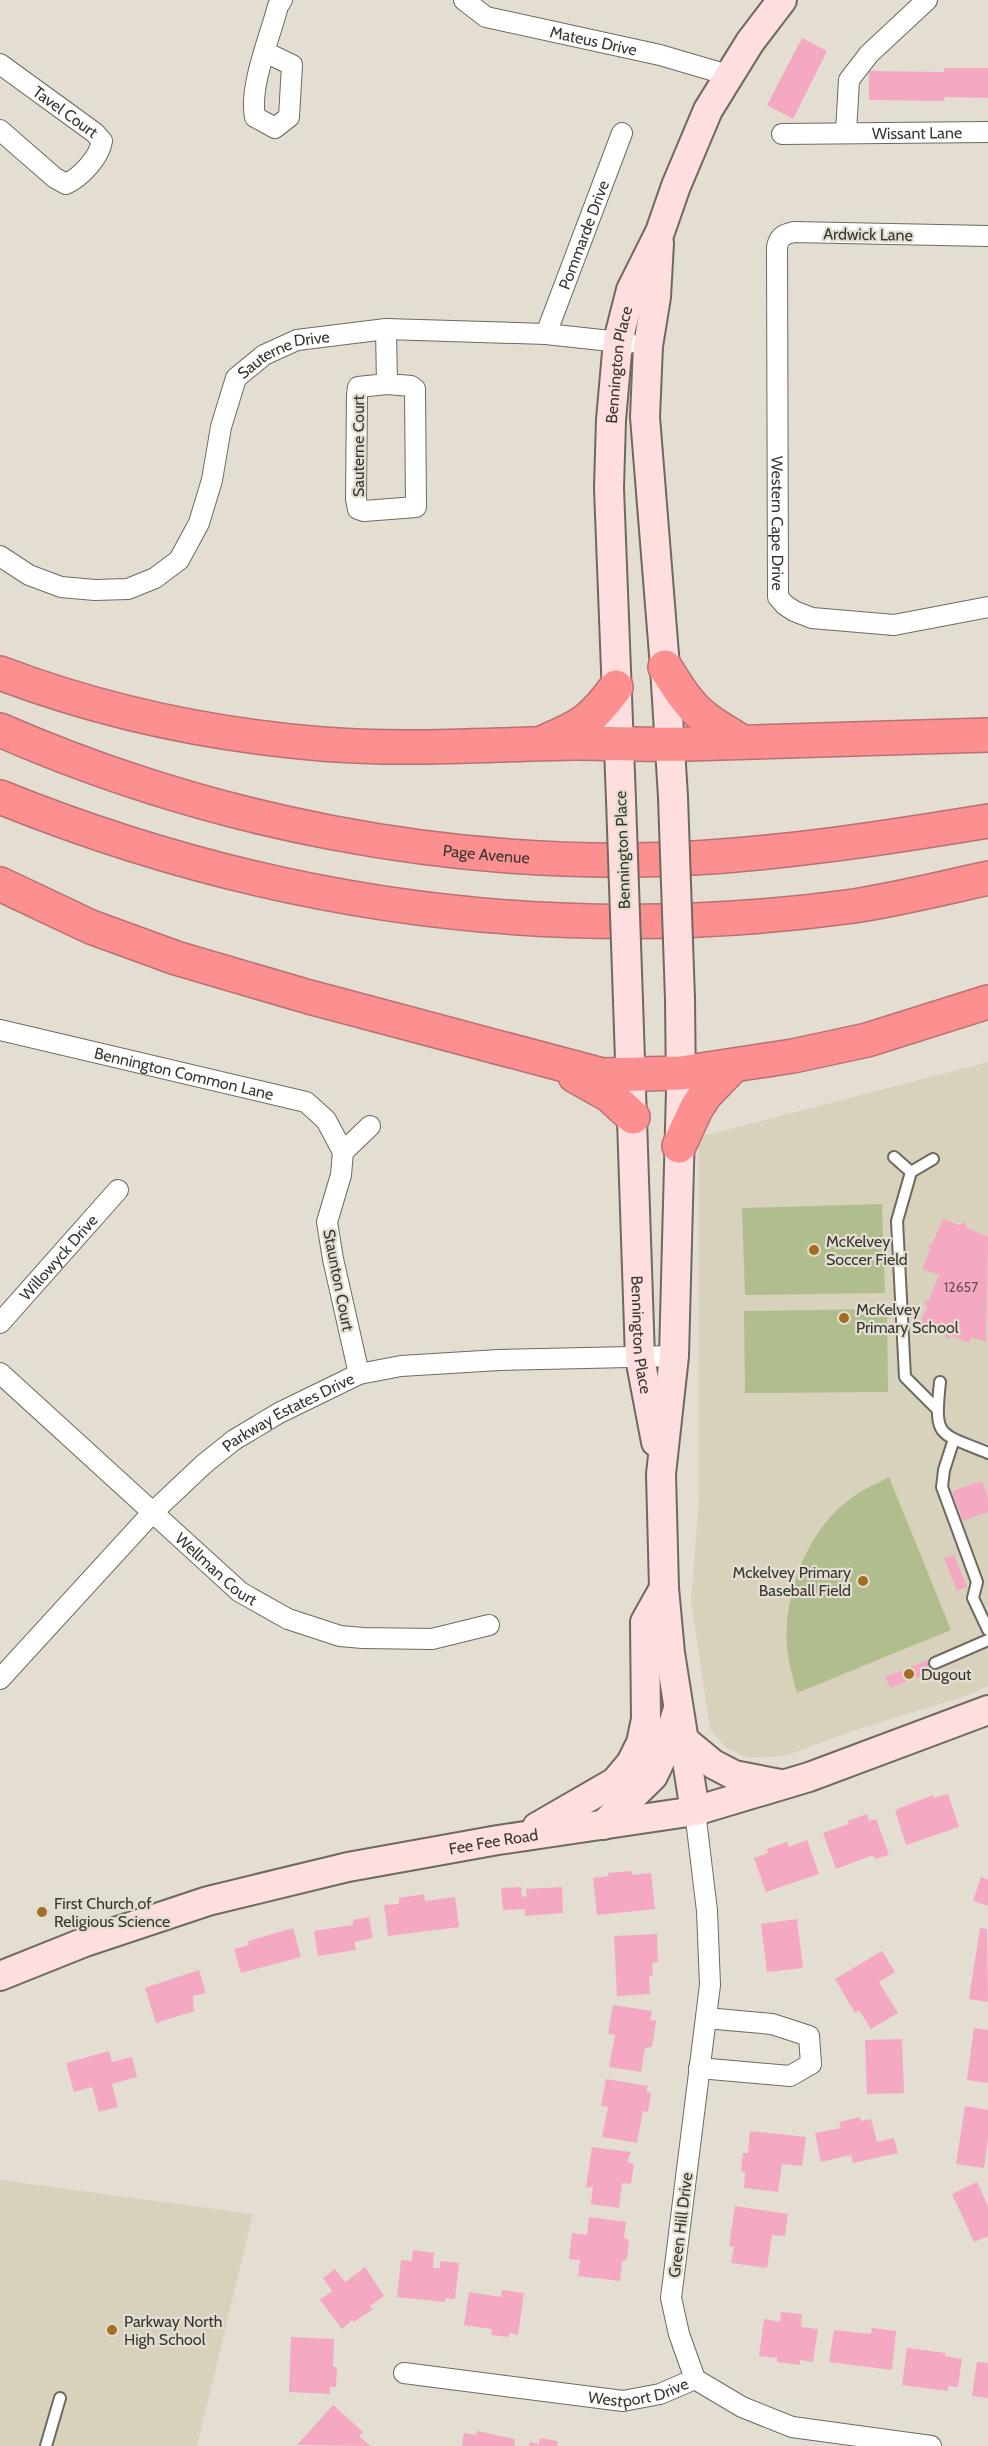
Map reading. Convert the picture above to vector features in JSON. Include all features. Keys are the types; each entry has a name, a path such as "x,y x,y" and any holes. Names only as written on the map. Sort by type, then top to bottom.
{"highway":[{"path":"665,667 689,703 710,722 742,742"},
{"path":"0,673 78,699 138,715 256,736 322,744 384,747 671,744 988,735"},
{"path":"538,744 585,723 601,708 616,687"},
{"name":"Page Avenue","path":"0,730 138,783 244,813 341,834 471,852 593,860 695,858 826,846 988,821"},
{"path":"0,797 121,842 251,878 317,893 373,902 516,918 644,921 774,915 856,905 988,878"},
{"path":"0,884 91,927 176,958 309,997 602,1075 681,1073 793,1056 867,1040 988,1002"},
{"path":"550,1061 609,1095 633,1117"},
{"path":"679,1146 705,1095 734,1066"}],"main road":[{"name":"Bennington Place","path":"661,1474 640,1358 632,1075 609,488 611,420 618,341 631,290 660,232 708,110 728,75 782,0"},
{"name":"Bennington Place","path":"660,232 656,297 648,346 645,417 671,744 681,1073 674,1356 661,1474 664,1588 670,1653 695,1811"},
{"path":"518,1837 615,1782 631,1763 641,1743 646,1719 645,1622 664,1588"},
{"path":"603,1825 653,1776 664,1753 679,1707"},
{"name":"Fee Fee Road","path":"0,1976 85,1941 208,1901 366,1863 518,1837 695,1811 785,1785 881,1752 988,1710"},
{"path":"684,1740 713,1764 734,1775 785,1785"}],"street":[{"path":"265,52 292,65 289,117 275,128 255,117 253,104 265,52 278,6 282,0"},
{"name":"Mateus Drive","path":"464,0 486,17 660,55 728,75"},
{"path":"846,132 849,80 869,54 927,0"},
{"name":"Tavel Court","path":"0,64 95,133 102,141 100,151 75,180 66,184 55,178 0,130"},
{"name":"Wissant Lane","path":"782,134 988,132"},
{"name":"Pommarde Drive","path":"546,334 622,133"},
{"name":"Ardwick Lane","path":"777,268 778,241 783,235 794,232 988,236"},
{"name":"Western Cape Drive","path":"777,268 778,597 794,611 812,618 894,625 988,607"},
{"name":"Sauterne Drive","path":"0,556 28,575 61,587 95,590 128,589 155,578 179,560 199,523 212,480 221,427 236,378 264,355 297,340 386,329 546,334 648,346"},
{"name":"Sauterne Court","path":"386,329 387,384"},
{"name":"Sauterne Court","path":"387,384 411,386 415,389 416,507 364,511 358,509 356,500 358,387 387,384"},
{"name":"Bennington Common Lane","path":"0,1030 306,1102 326,1120 343,1152"},
{"path":"343,1152 370,1126"},
{"name":"Staunton Court","path":"343,1152 341,1175 327,1222 359,1374"},
{"name":"Willowyck Drive","path":"0,1323 118,1190"},
{"name":"Parkway Estates Drive","path":"0,1679 152,1513 204,1464 234,1440 279,1413 359,1374 401,1366 499,1360 674,1356"},
{"name":"Wellman Court","path":"0,1373 240,1592 288,1619 340,1636 363,1638 432,1639 489,1625"},
{"name":"Green Hill Drive","path":"695,1811 707,1911 710,1985 671,2298 679,2334 695,2379"},
{"path":"699,2068 790,2076 811,2064 809,2036 772,2024 706,2018"},
{"name":"Westport Drive","path":"404,2373 623,2401 660,2394 695,2379 742,2407 792,2427 932,2446"}],"lane":[{"path":"894,1157 911,1172"},
{"path":"933,1159 911,1172 897,1221 905,1377 937,1409"},
{"path":"940,1382 937,1409 940,1429 954,1439 988,1453"},
{"path":"954,1439 944,1470 942,1487 977,1582 973,1598 988,1630"},
{"path":"935,1663 988,1640"},
{"path":"46,2446 60,2398"}],"shaded area":[{"name":"McKelvey Primary School","path":"988,1062 988,1686 972,1694 858,1729 785,1756 748,1758 726,1748 710,1729 691,1601 699,1499 699,1137"},
{"name":"Parkway North High School","path":"0,2180 253,2214 197,2446 0,2446"}],"green space":[{"name":"McKelvey Soccer Field","path":"882,1204 885,1293 745,1295 742,1208"},
{"name":"McKelvey Soccer Field","path":"887,1309 888,1392 745,1393 744,1311"},
{"name":"Mckelvey Primary Baseball Field","path":"889,1477 951,1630 797,1693 787,1648 787,1629 793,1589 808,1550 818,1532 845,1503 855,1495"}],"building":[{"path":"802,38 827,51 793,119 767,105"},
{"path":"944,68 988,68 988,98 945,97 944,101 869,100 869,71 944,72"},
{"name":"McKelvey Primary School","path":"943,1219 959,1225 965,1222 967,1228 988,1237 986,1342 971,1337 969,1343 952,1336 947,1339 945,1333 937,1335 934,1329 919,1324 927,1307 924,1301 929,1300 939,1275 922,1269 930,1250 928,1246 932,1244"},
{"path":"982,1481 988,1498 988,1512 963,1521 952,1491"},
{"path":"954,1555 967,1587 957,1591 944,1558"},
{"name":"Dugout","path":"929,1660 933,1671 890,1688 885,1677"},
{"path":"948,1794 959,1827 906,1845 895,1810 933,1795 934,1798"},
{"path":"867,1814 869,1821 876,1819 889,1855 875,1859 873,1855 836,1869 823,1833 849,1824 847,1821"},
{"path":"807,1840 819,1874 766,1892 754,1858 768,1853 767,1849 787,1842 789,1847"},
{"path":"632,1871 632,1875 651,1873 655,1909 597,1915 593,1878 608,1876 608,1873"},
{"path":"981,1877 988,1880 988,1906 973,1901"},
{"path":"521,1887 522,1897 527,1896 526,1889 562,1887 563,1913 525,1916 525,1909 503,1910 501,1888"},
{"path":"424,1894 425,1901 455,1897 459,1927 388,1936 384,1905 399,1904 399,1898"},
{"path":"369,1917 373,1938 354,1942 356,1950 318,1956 314,1931 353,1925 353,1920"},
{"path":"797,1919 803,1968 767,1972 761,1924"},
{"path":"293,1928 301,1957 241,1973 234,1949 249,1945 248,1941"},
{"path":"980,1928 987,1929 988,2002 969,1999"},
{"path":"657,1934 658,1962 652,1963 653,1976 649,1976 650,1994 617,1996 614,1936"},
{"path":"882,1951 895,1972 879,1982 898,2013 871,2029 859,2010 855,2013 835,1979"},
{"path":"199,1970 206,1993 193,1996 194,2011 156,2023 145,1988"},
{"path":"613,2005 652,2011 650,2020 656,2021 652,2047 645,2048 641,2072 609,2067 615,2035 608,2034"},
{"path":"974,2028 988,2030 988,2083 967,2080"},
{"path":"902,2039 904,2093 867,2094 865,2040"},
{"path":"109,2051 112,2062 132,2057 137,2077 112,2084 118,2107 99,2112 92,2087 74,2092 66,2063"},
{"path":"606,2079 648,2086 646,2092 651,2093 648,2112 643,2111 637,2143 602,2137 608,2107 601,2106"},
{"path":"965,2106 988,2110 988,2139 984,2168 956,2164"},
{"path":"860,2117 861,2121 871,2119 877,2142 894,2138 898,2153 853,2163 851,2155 821,2162 815,2133 841,2128 839,2122"},
{"path":"750,2131 806,2137 802,2166 782,2164 778,2192 744,2188 745,2172 741,2171 743,2153 748,2153"},
{"path":"592,2147 631,2152 627,2162 634,2164 631,2184 622,2183 619,2208 591,2204 593,2186 586,2188"},
{"path":"977,2182 988,2206 988,2236 974,2242 952,2194"},
{"path":"735,2206 788,2214 785,2236 772,2235 767,2268 731,2263 734,2247 729,2246"},
{"path":"589,2217 626,2222 624,2238 629,2240 627,2258 622,2262 620,2281 578,2276 580,2260 569,2259 572,2233 587,2235"},
{"path":"413,2250 434,2253 433,2268 440,2268 440,2261 459,2263 455,2299 445,2298 445,2302 397,2297 401,2260 412,2261"},
{"path":"365,2267 384,2296 370,2306 373,2309 354,2322 352,2320 342,2329 320,2300 332,2291 323,2278 335,2269 345,2282"},
{"path":"502,2290 524,2293 518,2335 509,2333 509,2337 491,2335 492,2329 464,2325 469,2292 501,2297"},
{"path":"781,2312 802,2314 801,2327 818,2329 813,2362 800,2360 800,2365 777,2362 777,2358 759,2356 764,2319 780,2322"},
{"path":"872,2328 896,2331 892,2370 829,2362 834,2330 871,2334"},
{"path":"291,2337 334,2339 333,2367 337,2367 336,2387 330,2387 330,2394 289,2392"},
{"path":"907,2348 946,2353 945,2356 962,2359 958,2387 948,2386 948,2391 902,2385"},
{"path":"977,2362 988,2363 988,2398 972,2396"},
{"path":"333,2405 363,2432 359,2436 370,2446 297,2445"},
{"path":"477,2431 515,2439 514,2446 462,2446 464,2433 476,2435"},
{"path":"540,2438 558,2441 557,2446 529,2446 530,2442 539,2444"}],"place":[{"name":"McKelvey Soccer Field","path":"814,1250"},
{"name":"McKelvey Primary School","path":"844,1318"},
{"name":"Mckelvey Primary Baseball Field","path":"863,1581"},
{"name":"Dugout","path":"909,1674"},
{"name":"First Church of Religious Science","path":"42,1912"},
{"name":"Parkway North High School","path":"112,2330"}]}
